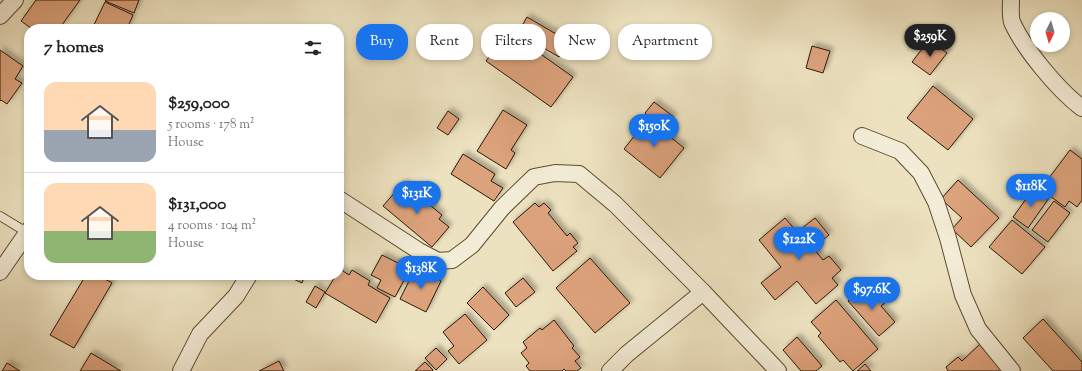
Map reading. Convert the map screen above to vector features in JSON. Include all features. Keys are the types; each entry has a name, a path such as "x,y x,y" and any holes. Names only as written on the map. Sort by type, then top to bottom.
{"street":[{"path":"0,16 15,0"},
{"path":"1011,0 1011,20 1031,54 1070,99 1082,108"},
{"path":"862,136 900,152 921,173 936,202 948,238 963,295 978,329 1012,371"},
{"path":"344,202 419,251 438,261 452,260 472,245 502,208 534,177 555,173 579,174 615,204 703,292 778,371"},
{"path":"0,272 24,238"},
{"path":"182,371 200,334 236,296 246,280"},
{"path":"610,371 627,354 703,292"}],"lane":[{"path":"0,216 24,230"}],"building":[{"path":"36,0 80,0 63,24 25,24 21,21"},
{"path":"139,0 134,13 105,1"},
{"path":"105,2 133,15 129,24 94,24"},
{"path":"527,17 539,24 523,24"},
{"path":"546,28 554,33 554,54 546,49"},
{"path":"929,40 947,53 930,75 912,62"},
{"path":"812,46 830,51 823,73 806,68"},
{"path":"0,50 23,66 15,79 22,83 7,104 1,100 0,101"},
{"path":"546,58 573,77 551,107 486,61 546,60"},
{"path":"933,86 973,119 948,150 907,118"},
{"path":"654,102 674,117 664,129 645,113"},
{"path":"503,110 527,125 511,150 515,153 506,169 477,151"},
{"path":"448,111 459,119 448,135 437,128"},
{"path":"648,119 684,148 660,178 624,149"},
{"path":"1070,150 1082,159 1082,200 1077,207 1069,201 1065,207 1050,196 1052,193 1043,186"},
{"path":"463,154 495,174 491,181 503,188 494,201 451,174"},
{"path":"958,180 999,218 971,247 952,229 962,218 941,199"},
{"path":"403,183 442,215 439,219 449,227 432,247 383,206"},
{"path":"1034,188 1049,198 1028,228 1013,217"},
{"path":"1054,201 1070,213 1048,242 1032,230"},
{"path":"535,203 539,207 544,203 551,210 548,213 567,236 570,233 578,243 573,247 577,251 553,271 513,222"},
{"path":"785,218 797,232 815,218 829,235 813,248 823,260 829,256 841,270 832,278 838,285 816,304 797,281 775,300 761,283 781,267 759,240"},
{"path":"1012,220 1045,247 1022,274 989,247"},
{"path":"382,255 410,269 395,297 377,288 381,280 371,275"},
{"path":"590,258 630,303 595,333 556,288"},
{"path":"415,269 441,281 426,312 400,299"},
{"path":"352,270 370,281 368,285 390,298 376,323 325,293 333,280 344,280 344,272 349,275"},
{"path":"523,278 535,292 516,307 505,293"},
{"path":"83,280 107,280 112,283 74,348 50,335"},
{"path":"296,280 303,280 302,283"},
{"path":"315,286 325,292 316,308 306,302"},
{"path":"483,287 509,315 494,330 467,303"},
{"path":"865,287 873,297 878,293 886,302 881,306 895,322 879,336 848,301"},
{"path":"836,300 878,349 853,371 843,360 840,362 818,336 821,333 811,322"},
{"path":"465,314 487,340 459,364 448,351 454,346 443,332"},
{"path":"1043,319 1082,362 1082,371 1053,371 1023,338"},
{"path":"554,320 574,346 572,348 580,357 575,361 581,368 577,371 566,371 564,369 562,371 530,371 526,366 529,363 521,353 527,348 523,342 540,328 542,330"},
{"path":"797,337 822,366 816,371 801,371 783,350"},
{"path":"980,344 1002,368 998,371 948,371 946,367 958,357 962,361"},
{"path":"436,348 447,359 436,370 425,358"},
{"path":"91,353 121,371 80,371"},
{"path":"279,361 284,371 259,371"},
{"path":"425,362 433,370 432,371 415,371"},
{"path":"7,363 20,371 2,371"},
{"path":"865,364 871,371 857,371"}]}
